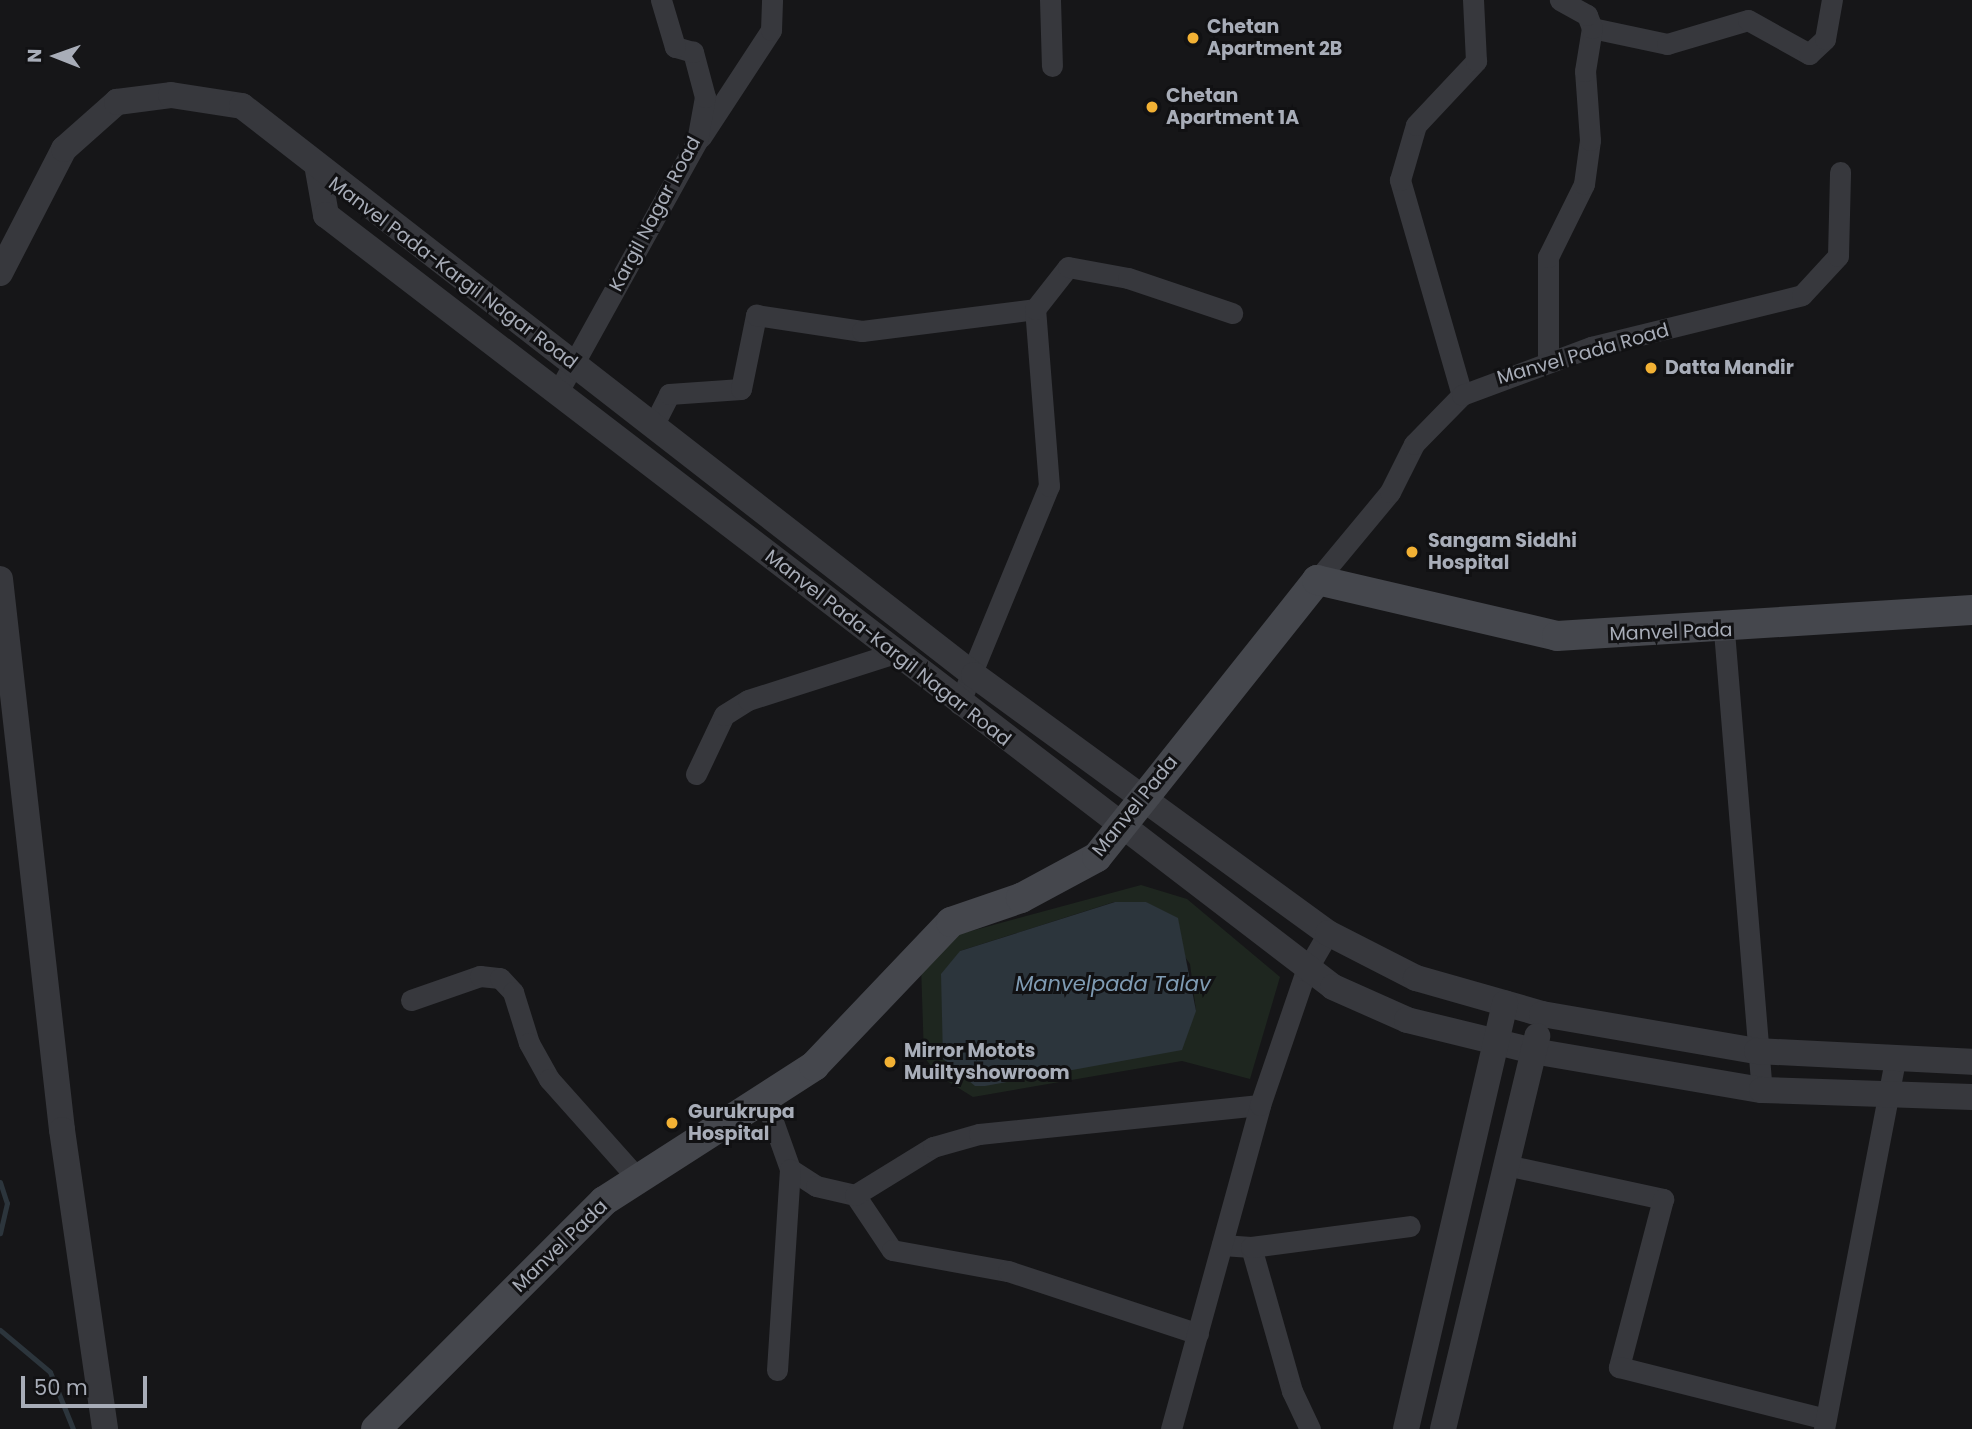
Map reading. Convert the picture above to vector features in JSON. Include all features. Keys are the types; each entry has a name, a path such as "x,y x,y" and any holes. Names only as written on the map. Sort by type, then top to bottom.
{"main road":[{"name":"Manvel Pada","path":"376,1429 604,1201 814,1066 951,922 1021,898 1097,857 1317,580 1557,636 1724,631 1972,610"}],"street":[{"name":"Kargil Nagar Road","path":"559,390 697,141 702,86 693,52 675,47 661,0"},
{"path":"697,141 771,30 772,0"},
{"path":"1050,0 1052,66"},
{"path":"1462,396 1400,180 1416,125 1476,61 1473,0"},
{"path":"1548,362 1545,272 1584,184 1592,28 1587,15 1560,0"},
{"path":"1592,28 1667,44 1748,20 1809,54 1825,39 1832,0"},
{"path":"0,273 64,149 117,102 171,95 242,106 282,133 318,170"},
{"name":"Manvel Pada-Kargil Nagar Road","path":"318,170 653,425 974,675 1328,933 1416,978 1542,1014 1757,1051 1972,1062"},
{"name":"Manvel Pada-Kargil Nagar Road","path":"318,170 326,215 559,390 892,654 1120,825 1306,971 1407,1020 1533,1051 1762,1090 1892,1097 1972,1097"},
{"name":"Manvel Pada Road","path":"1317,580 1390,492 1414,444 1462,396 1548,362 1802,295 1838,256 1840,172"},
{"path":"959,704 974,675 1049,486 1035,309 1068,267 1128,278 1232,313"},
{"path":"653,425 669,394 741,389 756,315 862,331 1035,309"},
{"path":"0,579 62,1130 105,1429"},
{"path":"1724,631 1762,1090"},
{"path":"696,775 712,729 732,710 892,654"},
{"path":"1171,1429 1259,1105 1306,971 1328,933"},
{"path":"411,1000 480,976 500,978 513,992 529,1043 549,1079 638,1179"},
{"path":"1406,1429 1505,1003"},
{"path":"1443,1429 1542,1014"},
{"path":"1506,1165 1663,1199 1619,1367 1825,1424 1892,1097 1895,1059"},
{"path":"765,1099 790,1170 777,1370"},
{"path":"855,1195 933,1147 979,1134 1259,1105"},
{"path":"790,1170 816,1186 855,1195 892,1250 1007,1271 1198,1334"},
{"path":"1222,1245 1251,1247 1410,1226"},
{"path":"1251,1247 1292,1391 1310,1429"}],"shaded area":[{"path":"1141,885 1187,899 1280,977 1250,1079 1182,1061 973,1097 939,1076 924,1057 921,965 949,937","holes":["1114,902 1146,902 1190,964 1196,1011 960,951"]}],"water":[{"name":"Manvelpada Talav","path":"1115,902 1146,902 1178,918 1196,1011 1182,1050 985,1086 975,1086 943,1059 941,974 960,951"}],"waterway":[{"path":"0,1182 7,1203 0,1233"},
{"path":"0,1330 50,1372 73,1429"}],"place":[{"name":"Chetan Apartment 2B","path":"1193,38"},
{"name":"Chetan Apartment 1A","path":"1152,107"},
{"name":"Datta Mandir","path":"1651,368"},
{"name":"Sangam Siddhi Hospital","path":"1412,552"},
{"name":"Mirror Motots Muiltyshowroom","path":"890,1062"},
{"name":"Gurukrupa Hospital","path":"672,1123"}]}
